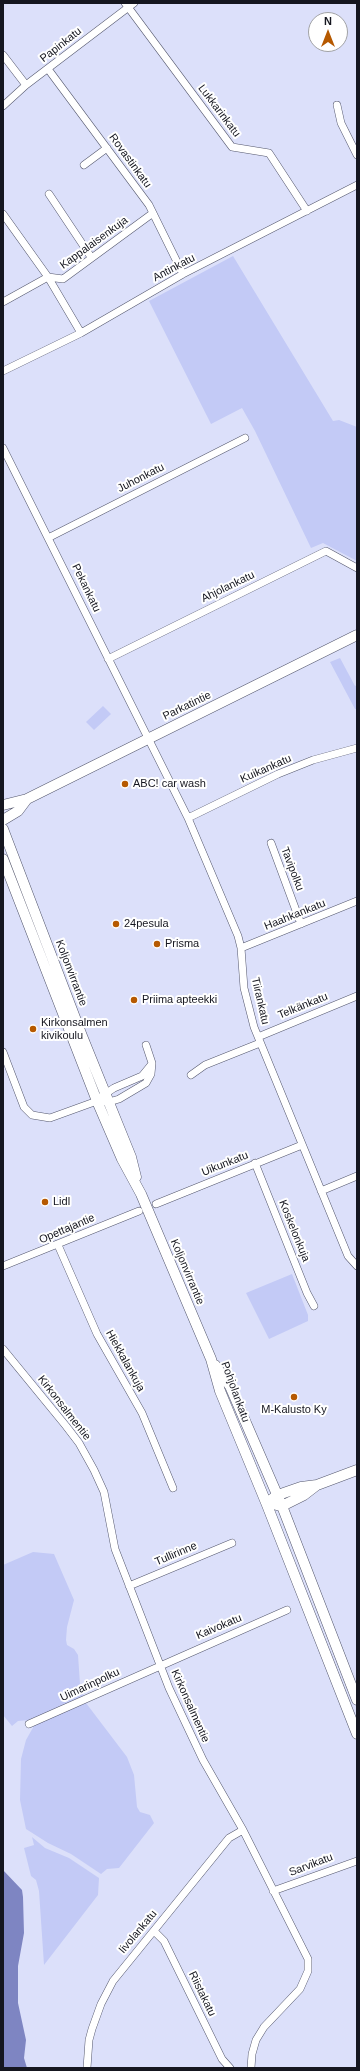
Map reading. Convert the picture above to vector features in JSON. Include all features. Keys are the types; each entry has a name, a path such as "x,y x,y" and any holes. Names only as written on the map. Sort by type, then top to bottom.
{"main road":[{"name":"Parkatintie","path":"3,805 27,799 357,635"},
{"name":"Parkatintie","path":"3,820 18,810 27,799"},
{"name":"Koljonvirrantie","path":"3,828 82,1036 131,1157 141,1194"},
{"name":"Koljonvirrantie","path":"3,859 97,1101 122,1159 141,1194 211,1359"},
{"name":"Pohjolankatu","path":"211,1359 230,1386 278,1495 357,1700"},
{"name":"Pohjolankatu","path":"211,1359 220,1391 267,1505 357,1734"},
{"path":"267,1505 282,1506 304,1496 318,1485 357,1470"},
{"path":"267,1505 278,1495 301,1486 318,1485"}],"street":[{"name":"Papinkatu","path":"3,106 26,85 126,6 134,3"},
{"name":"Lukkarinkatu","path":"126,6 232,147 269,152 307,211"},
{"path":"3,55 26,85"},
{"name":"Rovastinkatu","path":"48,69 153,213 183,274"},
{"path":"337,105 341,123 357,155"},
{"path":"84,166 107,148"},
{"name":"Antinkatu","path":"3,371 81,333 183,274 357,185"},
{"path":"49,194 91,257"},
{"name":"Kappalaisenkuja","path":"3,302 48,277 63,279 153,213"},
{"path":"3,214 48,277 81,333"},
{"name":"Juhonkatu","path":"48,538 244,438"},
{"name":"Pekankatu","path":"3,448 148,739"},
{"name":"Ahjolankatu","path":"108,659 326,551 357,568"},
{"name":"Tiirankatu","path":"148,739 188,818 235,927 241,948 244,988 259,1040 348,1256 357,1266"},
{"name":"Kuikankatu","path":"188,818 278,774 313,760 357,748"},
{"name":"Tavipolku","path":"271,844 301,924"},
{"name":"Haahkankatu","path":"241,948 357,901"},
{"name":"Telkänkatu","path":"191,1075 205,1065 357,996"},
{"path":"107,1097 132,1092 146,1082 152,1074 152,1063 146,1045"},
{"path":"3,1052 24,1107 32,1115 50,1118 107,1097 142,1076 152,1063"},
{"name":"Uikunkatu","path":"156,1204 254,1163 302,1145"},
{"name":"Koskelonkuja","path":"254,1163 314,1306"},
{"path":"321,1191 357,1176"},
{"name":"Opettajantie","path":"3,1266 58,1245 139,1210"},
{"name":"Hiekkalankuja","path":"58,1245 97,1334 142,1413 173,1488"},
{"name":"Kirkonsalmentie","path":"3,1350 66,1426 94,1470 105,1496 113,1544 160,1665 203,1760 243,1830 308,1959 308,1971 300,1989 264,2027 256,2040 250,2068"},
{"name":"Tullirinne","path":"129,1586 232,1543"},
{"name":"Kaivokatu","path":"160,1665 287,1610"},
{"name":"Uimarinpolku","path":"29,1724 160,1665"},
{"name":"Iivolankatu","path":"87,2068 89,2040 101,2004 113,1980 229,1838 243,1830"},
{"name":"Sarvikatu","path":"273,1892 357,1860"},
{"name":"Riistakatu","path":"154,1931 164,1941 222,2059 230,2068"}],"shaded area":[{"path":"233,256 333,421 339,420 357,427 357,561 323,543 311,548 255,431 242,408 211,424 149,301"},
{"path":"340,658 355,686 357,685 357,709 355,709 330,662"},
{"path":"103,706 111,714 94,730 86,722"},
{"path":"292,1274 308,1315 308,1321 269,1339 246,1293"},
{"path":"33,1552 54,1554 74,1600 67,1627 66,1640 67,1645 74,1649 78,1655 80,1684 84,1697 29,1720 18,1721 12,1726 3,1715 3,1565"},
{"path":"86,1703 127,1757 134,1775 137,1807 140,1812 150,1815 154,1823 119,1868 107,1869 101,1874 71,1854 48,1843 26,1829 20,1800 21,1759 26,1740 35,1724"},
{"path":"32,1837 45,1848 69,1858 99,1878 98,1895 44,1965 39,1891 36,1880 31,1876 24,1848 34,1845"},
{"path":"3,1870 22,1890 23,1897 24,1933 18,1966 18,2003 26,2040 24,2058 27,2068 3,2068"}],"place":[{"name":"ABC! car wash","path":"125,784"},
{"name":"24pesula","path":"116,924"},
{"name":"Prisma","path":"157,944"},
{"name":"Priima apteekki","path":"134,1000"},
{"name":"Kirkonsalmen kivikoulu","path":"33,1029"},
{"name":"Lidl","path":"45,1202"},
{"name":"M-Kalusto Ky","path":"294,1397"}]}
